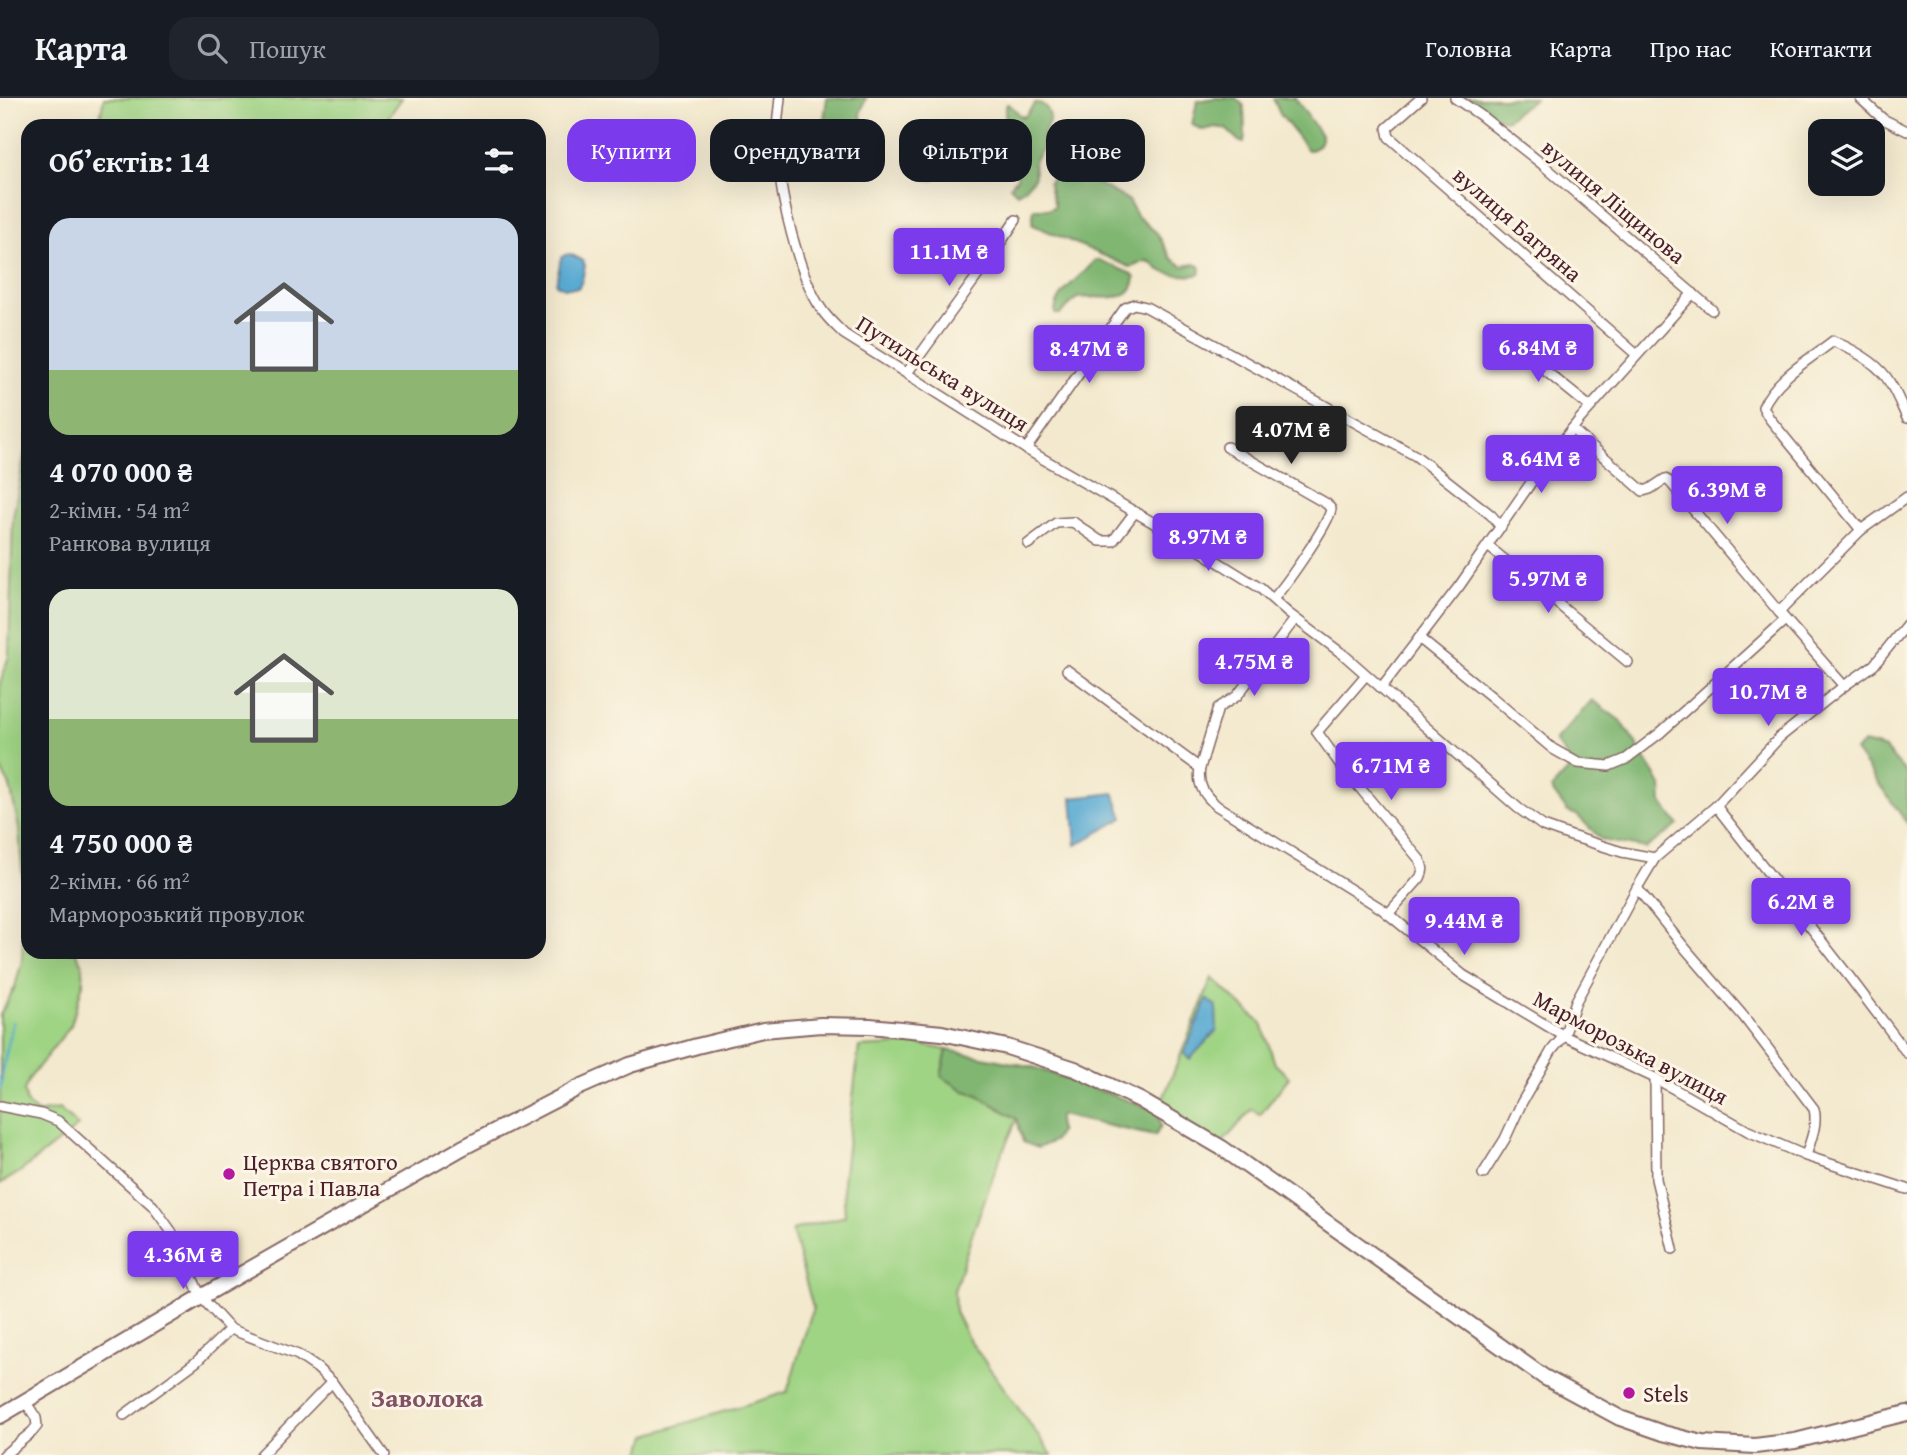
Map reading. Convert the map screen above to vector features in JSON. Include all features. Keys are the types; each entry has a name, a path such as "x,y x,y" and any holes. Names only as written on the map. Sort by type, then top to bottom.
{"main road":[{"path":"0,1416 201,1297 463,1148 580,1087 630,1065 697,1046 763,1030 821,1025 870,1026 942,1033 1007,1047 1075,1069 1140,1100 1222,1148 1544,1377 1620,1418 1702,1443 1751,1450 1907,1413"}],"street":[{"name":"Путильська вулиця","path":"780,98 776,143 780,185 792,237 811,292 821,310 844,334 1026,449 1244,578 1343,655 1518,808 1544,826 1611,849 1655,858"},
{"name":"вулиця Багряна","path":"1421,98 1387,128 1389,136 1637,355"},
{"name":"вулиця Ліщинова","path":"1455,98 1542,164 1712,310"},
{"path":"1860,98 1883,119 1907,131"},
{"path":"907,373 1016,220"},
{"path":"1381,688 1572,429 1693,293"},
{"path":"1026,449 1125,308 1134,304 1146,307 1416,456 1491,515 1501,527"},
{"path":"1505,338 1590,407"},
{"path":"1861,530 1769,418 1763,407 1769,393 1833,341 1851,348 1874,364 1889,380 1907,418"},
{"path":"1572,429 1643,491 1665,479 1670,482 1844,686"},
{"path":"1227,447 1327,504 1331,509 1326,521 1273,599"},
{"path":"1779,612 1861,530 1907,497"},
{"path":"1028,544 1056,523 1073,522 1100,541 1113,541 1135,512"},
{"path":"1488,546 1628,662"},
{"path":"1067,670 1200,768 1218,708 1237,696 1296,619"},
{"path":"1419,638 1553,749 1578,763 1609,766 1626,759 1660,733 1786,620"},
{"path":"1483,1174 1505,1139 1522,1102 1552,1050 1564,1036 1576,1000 1655,858 1716,806 1780,737 1874,665 1907,624"},
{"path":"1366,675 1317,732 1422,863 1423,872 1420,878 1388,914"},
{"name":"Марморозька вулиця","path":"1200,768 1198,777 1204,795 1217,806 1388,914 1463,975 1564,1036 1655,1079 1748,1131 1806,1156 1907,1189"},
{"path":"1716,806 1907,1053"},
{"path":"1637,888 1744,1017 1814,1109 1815,1125 1806,1156"},
{"path":"1655,1079 1656,1179 1673,1249"},
{"path":"0,1106 41,1114 58,1121 153,1206 170,1231 201,1297 230,1329 298,1355 317,1368 332,1382 384,1455"},
{"path":"124,1415 196,1362 230,1329"},
{"path":"261,1455 332,1382"},
{"path":"4,1455 37,1426 36,1418 25,1401"}],"green space":[{"path":"104,98 402,98 387,119 100,119"},
{"path":"827,98 866,98 860,114 862,119 824,119"},
{"path":"1236,98 1244,106 1244,142 1240,142 1226,129 1216,127 1203,130 1192,125 1197,101"},
{"path":"1273,98 1295,98 1321,135 1315,147 1308,150 1280,114"},
{"path":"1463,98 1535,98 1506,120 1492,116"},
{"path":"1035,103 1046,107 1050,118 1046,119 1042,149 1034,161 1035,177 1032,180 1032,119 1006,119 1005,108 1007,104 1023,117"},
{"path":"1014,182 1030,182 1017,193 1010,186"},
{"path":"1095,182 1128,200 1137,216 1157,233 1171,258 1183,266 1200,266 1200,274 1168,273 1146,261 1130,267 1033,225 1034,209 1050,209 1055,206 1049,184"},
{"path":"1095,260 1132,274 1135,277 1133,286 1121,296 1077,298 1060,314 1055,314 1057,302 1065,291"},
{"path":"21,473 21,858 19,828 10,786 0,768 0,683 9,656 13,518"},
{"path":"1592,700 1622,722 1656,776 1661,786 1662,803 1678,825 1646,848 1602,840 1577,815 1568,812 1551,789 1573,765 1555,741"},
{"path":"1864,743 1885,749 1907,774 1907,823 1855,751"},
{"path":"79,959 83,967 83,983 71,1025 29,1079 24,1091 27,1104 37,1113 59,1109 78,1126 20,1172 0,1184 0,1015 15,987 22,961"},
{"path":"1212,978 1262,1024 1275,1064 1289,1077 1260,1115 1252,1109 1220,1146 1158,1111"},
{"path":"917,1044 947,1050 941,1076 1017,1119 999,1160 954,1291 955,1312 968,1338 1052,1455 643,1455 641,1452 647,1435 787,1392 813,1308 792,1230 845,1216 843,1182 859,1047"},
{"path":"947,1050 1033,1067 1158,1111 1161,1126 1155,1136 1060,1115 1060,1132 1054,1141 1038,1148 1023,1142 1017,1119 941,1076"}],"water":[{"path":"570,254 582,260 585,265 578,288 565,288 556,284 561,258"},
{"path":"1114,793 1123,818 1076,845 1072,798"},
{"path":"1207,999 1216,1006 1217,1030 1190,1059 1184,1054"}],"waterway":[{"path":"0,1089 13,1022"}],"place":[{"name":"Церква святого Петра і Павла","path":"229,1174"},
{"name":"Stels","path":"1629,1393"}],"district":[{"name":"Заволока","path":"427,1397"}]}
